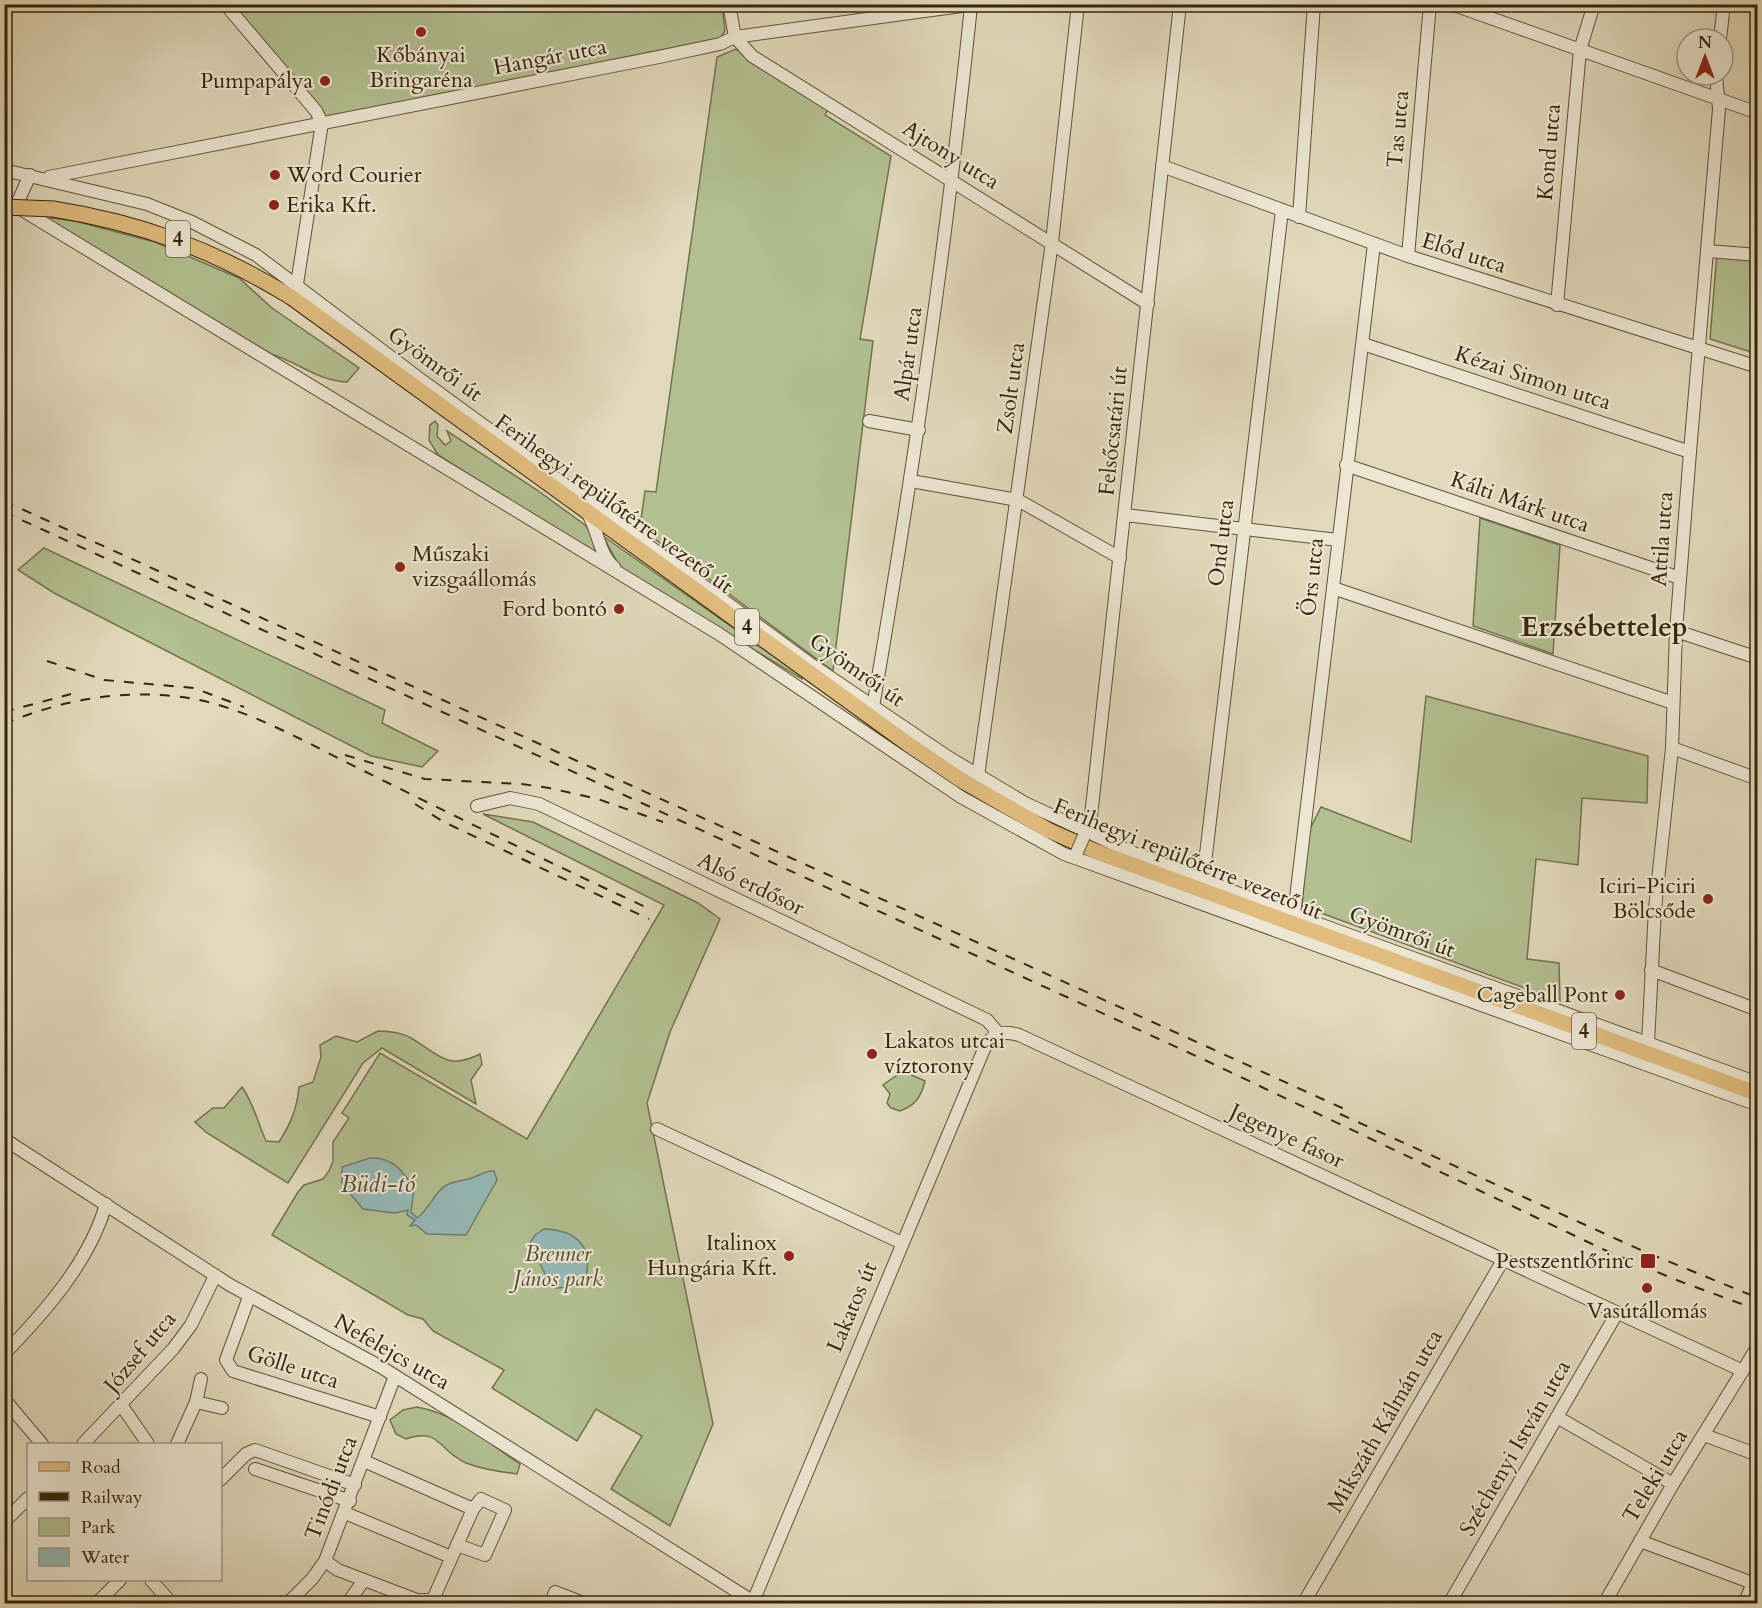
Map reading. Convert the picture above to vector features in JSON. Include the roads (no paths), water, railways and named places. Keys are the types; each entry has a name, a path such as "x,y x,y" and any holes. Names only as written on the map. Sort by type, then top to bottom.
{"main road":[{"name":"Ferihegyi repülőtérre vezető út","path":"10,207 53,209 138,226 212,253 241,267 291,297 908,744 961,780 1048,830 1095,851 1279,921 1758,1094"}],"street":[{"path":"225,4 316,111 322,123 297,284"},
{"path":"729,4 735,37"},
{"name":"Zsolt utca","path":"978,776 1052,242 1078,4"},
{"name":"Felsőcsatári út","path":"1076,855 1091,816 1180,4"},
{"path":"1299,217 1314,4"},
{"name":"Tas utca","path":"1408,256 1430,4"},
{"path":"1451,4 1758,113"},
{"name":"Kond utca","path":"1557,305 1580,50 1594,4"},
{"path":"1721,27 1724,4"},
{"name":"Hangár utca","path":"43,178 659,57 720,44 735,37 973,5"},
{"name":"Alpár utca","path":"873,707 919,430 973,5"},
{"name":"Ajtony utca","path":"735,37 753,56 1148,304"},
{"name":"Attila utca","path":"1648,1043 1651,970 1671,748 1680,578 1719,109 1716,87"},
{"path":"98,166 93,179 101,191"},
{"name":"Előd utca","path":"1162,166 1408,256 1758,367"},
{"name":"Gyömrői út","path":"4,170 101,191 147,204 192,222 237,244 297,284 420,379 873,707 978,776 1024,803 1085,834 1294,915 1758,1083"},
{"path":"10,207 30,175"},
{"name":"Gyömrői út","path":"4,200 10,207 633,582 820,700 961,797 1076,855 1758,1105"},
{"name":"Ond utca","path":"1203,880 1282,210"},
{"name":"Örs utca","path":"1294,915 1374,244"},
{"path":"1708,251 1758,255"},
{"name":"Kézai Simon utca","path":"1363,344 1690,452"},
{"path":"869,421 919,430"},
{"name":"Kálti Márk utca","path":"1346,465 1680,578"},
{"path":"911,481 1017,500 1120,558"},
{"name":"Gyömrői út","path":"586,510 596,526 609,563 633,582"},
{"path":"1125,515 1338,540"},
{"path":"1333,588 1673,703"},
{"path":"1676,631 1758,658"},
{"path":"1671,748 1758,779"},
{"name":"Alsó erdősor","path":"477,806 510,798 539,804 987,1020 999,1034"},
{"path":"1651,970 1758,1010"},
{"name":"Lakatos út","path":"754,1603 986,1045 999,1034"},
{"name":"Jegenye fasor","path":"999,1034 1019,1035 1741,1370"},
{"path":"657,1129 902,1243"},
{"name":"Nefelejcs utca","path":"4,1138 215,1276 249,1297 395,1376 754,1603"},
{"path":"4,1354 41,1314 92,1244 106,1204"},
{"name":"Mikszáth Kálmán utca","path":"1303,1604 1503,1260"},
{"name":"József utca","path":"84,1443 122,1406 191,1325 215,1276"},
{"name":"Gölle utca","path":"249,1297 228,1350 226,1360 233,1371 380,1417"},
{"name":"Széchenyi István utca","path":"1449,1604 1617,1313"},
{"name":"Teleki utca","path":"1604,1604 1741,1370 1758,1346"},
{"name":"Tinódi utca","path":"287,1604 312,1579 325,1561 395,1376"},
{"path":"177,1443 196,1402 201,1379"},
{"path":"4,1399 41,1443"},
{"path":"196,1402 222,1408"},
{"path":"122,1406 147,1443"},
{"path":"1557,1417 1673,1484"},
{"path":"1704,1435 1758,1455"},
{"path":"222,1478 246,1454 255,1450 355,1485"},
{"path":"364,1461 473,1509"},
{"path":"255,1470 347,1507 451,1557"},
{"path":"4,1522 27,1499"},
{"path":"325,1561 338,1570 417,1600 431,1602 473,1509 481,1499 505,1510 485,1555 457,1545"},
{"path":"1640,1541 1755,1584 1744,1604"},
{"path":"347,1604 364,1580"},
{"path":"96,1604 119,1581"},
{"path":"151,1581 172,1604"},
{"path":"551,1604 555,1592 586,1604"}],"water":[{"name":"Büdi-tó","path":"370,1158 385,1160 397,1166 406,1176 414,1189 411,1212 417,1218 438,1192 448,1184 491,1171 494,1171 497,1180 466,1235 427,1234 416,1225 410,1226 415,1220 407,1215 408,1210 395,1213 363,1209 342,1184 342,1167"},
{"path":"544,1229 565,1232 579,1241 584,1248 587,1256 586,1277 572,1287 555,1288 549,1282 530,1243 535,1235"}],"railway":[{"path":"4,501 1351,1112"},
{"path":"4,512 1207,1061 1611,1253 1758,1310"},
{"path":"47,661 104,680 194,688 244,707"},
{"path":"4,712 71,694"},
{"path":"4,724 47,709 92,698 137,694 205,701 276,727 652,910"},
{"path":"345,755 425,779 522,784 549,788 598,799 663,822"},
{"path":"415,804 444,822 649,919"},
{"path":"1340,1114 1643,1251 1758,1298"}],"place":[{"name":"Kőbányai Bringaréna","path":"421,32"},
{"name":"Pumpapálya","path":"325,81"},
{"name":"Word Courier","path":"275,175"},
{"name":"Erika Kft.","path":"274,205"},
{"name":"Műszaki vizsgaállomás","path":"400,567"},
{"name":"Ford bontó","path":"619,609"},
{"name":"Iciri-Piciri Bölcsőde","path":"1708,899"},
{"name":"Cageball Pont","path":"1620,995"},
{"name":"Lakatos utcai víztorony","path":"872,1054"},
{"name":"Italinox Hungária Kft.","path":"789,1256"},
{"name":"Pestszentlőrinc","path":"1648,1261"},
{"name":"Vasútállomás","path":"1647,1288"}],"district":[{"name":"Erzsébettelep","path":"1604,627"}],"park label":[{"name":"Brenner János park","path":"558,1266"}]}
